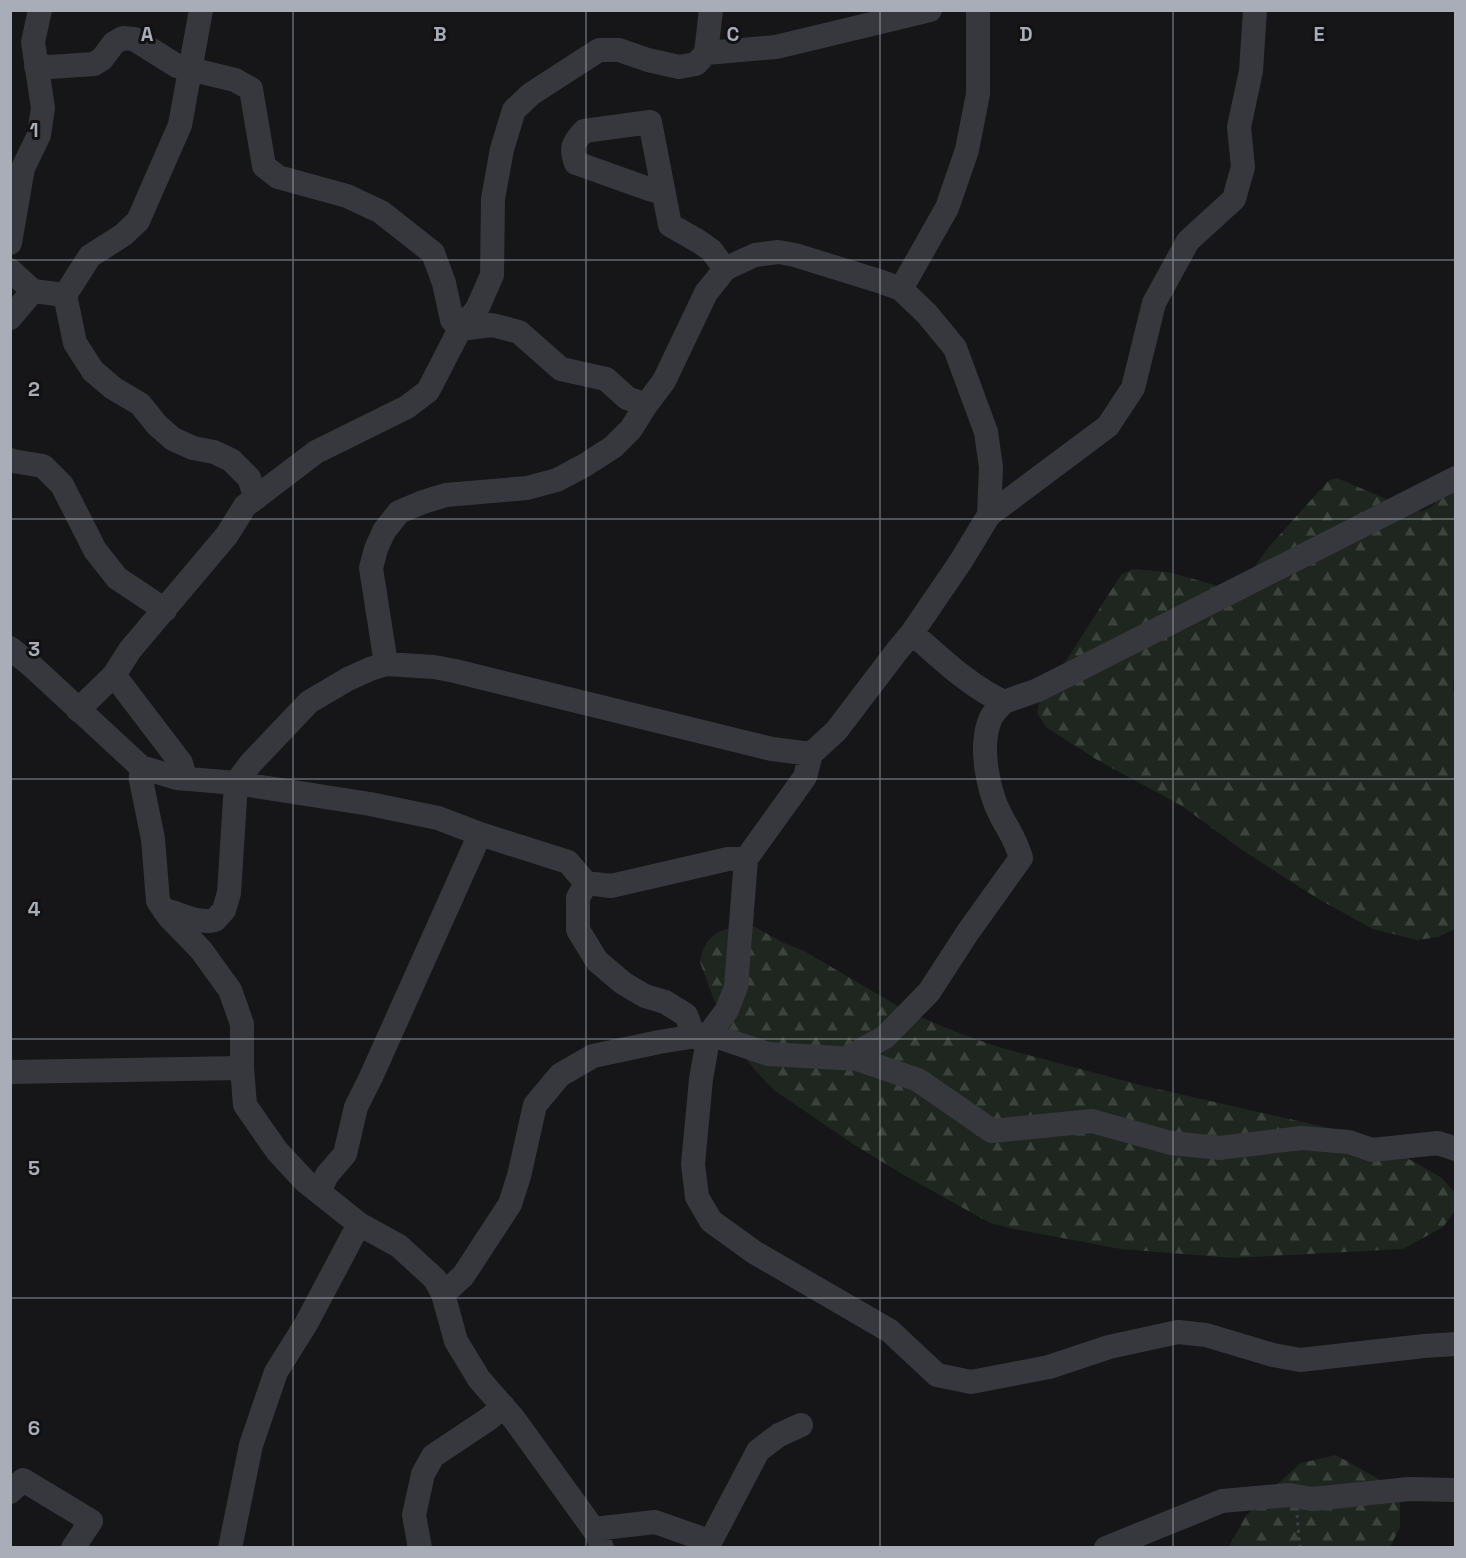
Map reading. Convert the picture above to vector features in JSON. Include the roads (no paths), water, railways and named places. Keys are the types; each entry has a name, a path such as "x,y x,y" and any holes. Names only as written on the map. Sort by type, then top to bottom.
{"street":[{"path":"10,243 17,166 39,135 43,108 33,42 39,10"},
{"path":"201,10 180,125 138,221 123,235 90,256 65,295 75,343 93,372 113,388 140,404 157,425 173,439 231,460 249,478 256,498"},
{"path":"78,710 114,675 130,650 227,535 245,506 316,452 406,407 428,391 460,329 477,309 492,275 493,199 502,149 514,110 531,94 599,50 619,50 648,60 680,67 696,64 706,53 711,10"},
{"path":"706,53 776,47 930,10"},
{"path":"901,289 948,208 967,150 978,94 978,10"},
{"path":"701,1035 727,1010 736,987 746,859 805,777 811,754 836,731 912,633 989,514 1108,426 1133,388 1154,303 1188,241 1234,199 1243,167 1239,128 1251,71 1255,10"},
{"path":"36,66 94,64 102,60 114,43 123,38 134,39 177,66 236,80 251,89 264,166 278,177 347,196 381,212 433,253 444,283 452,320 460,329"},
{"path":"663,193 670,225 711,250 725,269"},
{"path":"386,664 371,568 384,531 399,512 446,495 527,488 556,480 613,447 631,429 664,381 706,293 725,269 755,255 778,252 795,255 901,289 927,314 955,348 986,432 991,467 989,514"},
{"path":"10,270 33,291 65,295"},
{"path":"10,318 33,291"},
{"path":"460,329 492,325 519,332 561,369 606,379 627,398 646,405"},
{"path":"10,460 43,466 63,485 95,550 117,578 165,610"},
{"path":"847,1058 885,1037 928,992 1021,858 1017,843 1000,814 989,781 984,745 990,718 1004,702 1038,690 1455,477"},
{"path":"912,633 971,683 1004,702"},
{"path":"10,648 141,767 177,778 236,783 370,804 438,818 568,862 586,883 611,886 728,859 746,859"},
{"path":"164,910 188,918 207,922 216,921 224,910 229,893 236,783 251,763 309,702 348,679 386,664 434,667 454,671 772,749 811,754"},
{"path":"114,675 181,763 184,778"},
{"path":"141,767 141,780 153,839 158,901 169,917 201,950 230,990 242,1024 245,1105 277,1151 306,1181 358,1224 399,1246 435,1279 444,1294 456,1341 479,1380 514,1419 598,1538 655,1522 708,1544 758,1451 780,1435 801,1425"},
{"path":"319,1192 327,1175 345,1154 356,1107 480,834"},
{"path":"586,883 578,898 578,930 597,961 623,983 645,996 665,1002 686,1016 701,1035 701,1079 693,1164 697,1197 711,1221 754,1252 890,1331 937,1375 971,1382 1049,1367 1109,1347 1178,1332 1206,1335 1273,1355 1300,1360 1455,1344"},
{"path":"444,1294 463,1276 510,1204 519,1176 535,1105 560,1075 593,1056 701,1035 768,1054 857,1059 918,1080 992,1131 1092,1121 1172,1143 1219,1148 1301,1138 1349,1142 1371,1150 1438,1143 1455,1149"},
{"path":"10,1072 242,1068"},
{"path":"230,1548 251,1444 276,1372 306,1324 358,1224"},
{"path":"420,1548 414,1515 423,1474 433,1456 490,1418 502,1406"},
{"path":"10,1492 23,1480 91,1521 73,1548"},
{"path":"1106,1548 1222,1501 1289,1495 1312,1499 1409,1489 1455,1490"}]}
